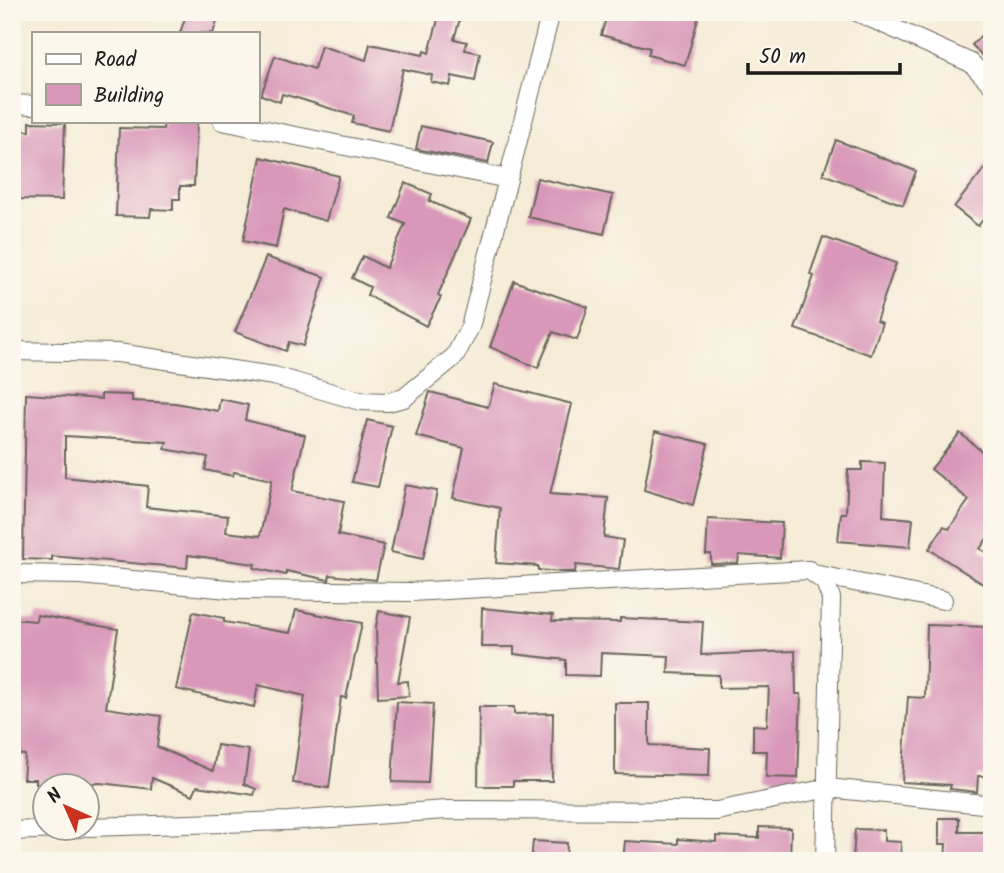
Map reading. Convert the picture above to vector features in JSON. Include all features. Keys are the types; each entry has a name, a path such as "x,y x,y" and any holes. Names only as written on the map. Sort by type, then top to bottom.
{"street":[{"path":"12,351 118,354 274,376 360,401 388,402 404,398 455,356 470,327 551,12"},
{"path":"857,12 971,63 992,85"},
{"path":"12,104 32,105"},
{"path":"227,122 508,179"},
{"path":"12,574 80,575 239,590 411,592 809,570 819,575 943,600"},
{"path":"819,575 831,598 825,861"},
{"path":"102,827 288,821 446,810 717,811 828,788 992,805"},
{"path":"12,831 32,830"}],"building":[{"path":"187,12 220,12 213,32 180,32"},
{"path":"440,12 462,12 454,39 467,42 465,50 480,53 475,81 452,76 450,86 431,82 432,75 403,69 389,131 352,123 354,116 297,98 282,94 280,102 261,95 275,56 314,69 321,46 366,60 370,44 423,55 424,51 429,53"},
{"path":"608,12 700,12 685,65 648,55 650,48 601,35"},
{"path":"992,24 992,65 972,45"},
{"path":"30,122 65,123 62,200 12,199 12,130 30,131"},
{"path":"164,122 197,122 194,186 180,186 180,199 173,199 173,210 151,209 150,217 116,216 119,128 163,129"},
{"path":"421,126 493,142 488,163 416,149"},
{"path":"836,140 916,171 903,205 823,174"},
{"path":"261,157 339,176 326,221 284,209 276,248 243,241"},
{"path":"992,159 992,208 978,226 954,207"},
{"path":"537,178 613,195 604,234 528,217"},
{"path":"405,183 432,194 429,201 471,219 438,295 441,297 426,326 367,295 370,287 352,278 363,256 386,268 405,224 391,218"},
{"path":"823,237 896,263 876,321 882,323 871,355 795,329 814,276 810,274"},
{"path":"266,257 325,277 303,346 289,342 286,351 235,332"},
{"path":"514,281 588,307 577,340 553,332 538,368 490,347"},
{"path":"495,384 572,404 550,494 608,498 604,537 623,540 619,569 576,565 575,572 562,572 538,570 538,566 496,563 500,508 453,498 464,448 416,436 430,392 488,407"},
{"path":"26,394 101,399 101,394 132,395 132,401 175,403 218,411 220,399 248,405 245,420 305,435 292,491 344,501 338,535 384,545 376,580 330,575 329,580 286,571 286,575 254,568 255,564 188,555 187,568 52,556 52,560 23,559","holes":["65,436 167,442 165,449 208,457 205,470 233,476 234,472 272,480 260,536 226,532 228,516 146,507 148,486 65,477"]},
{"path":"367,420 392,426 378,487 352,482"},
{"path":"655,431 708,444 693,505 644,490"},
{"path":"960,433 992,460 992,531 980,549 992,556 992,570 983,584 929,549 944,526 949,529 969,500 931,469"},
{"path":"862,462 885,463 883,516 913,519 910,547 838,541 841,513 846,513 848,470 862,470"},
{"path":"405,485 437,491 423,559 391,552"},
{"path":"708,519 782,523 780,558 739,555 738,563 711,564 711,554 706,554"},
{"path":"482,608 553,615 552,621 620,622 620,618 703,622 701,655 795,651 796,694 801,694 798,778 766,777 767,751 753,751 753,725 767,726 769,687 719,688 719,675 668,673 669,656 601,653 600,676 566,675 566,660 514,654 514,647 481,647"},
{"path":"296,610 362,623 346,698 341,697 329,788 293,783 305,696 258,685 254,707 176,689 193,612 224,618 224,622 290,633"},
{"path":"379,611 410,617 398,682 408,681 409,696 378,698 376,627"},
{"path":"37,615 118,629 106,708 161,716 157,747 213,771 217,745 249,750 244,784 256,789 254,795 197,786 193,795 152,778 151,789 102,783 102,772 32,772 32,779 23,779 25,755 12,754 12,619 36,621"},
{"path":"927,625 992,627 985,776 978,776 977,792 950,789 951,785 902,782 908,697 925,698"},
{"path":"397,702 433,704 428,783 392,782"},
{"path":"615,703 649,703 649,745 710,748 709,776 615,774"},
{"path":"479,707 514,707 514,714 553,713 552,781 513,781 513,786 478,786"},
{"path":"939,818 959,818 959,832 992,832 992,861 945,861 946,844 939,844"},
{"path":"759,827 791,828 790,861 623,861 625,841 678,844 678,839 716,842 716,836 759,838"},
{"path":"855,829 884,830 884,841 901,842 900,861 853,861"},
{"path":"533,841 567,843 566,861 531,861"}]}
